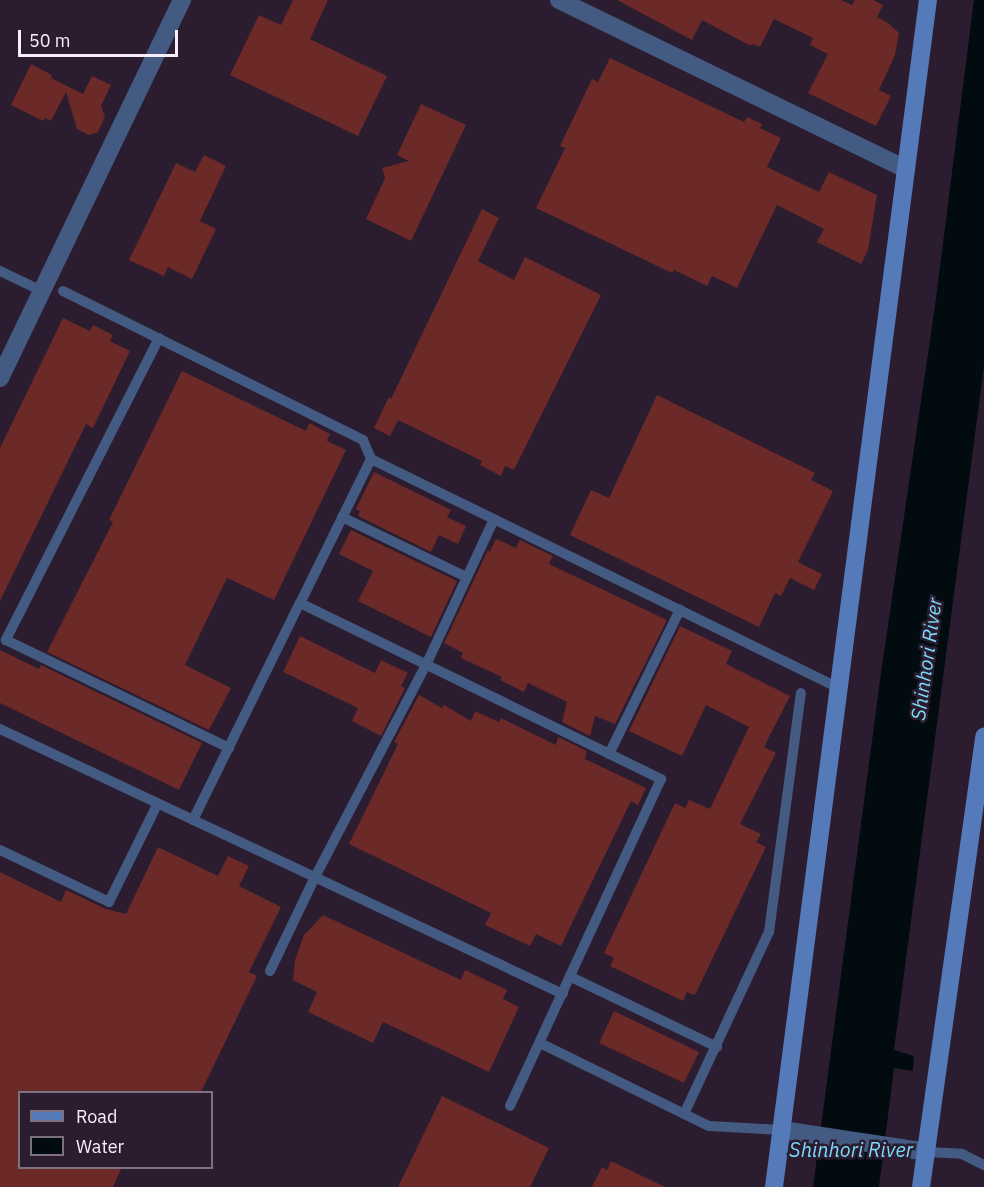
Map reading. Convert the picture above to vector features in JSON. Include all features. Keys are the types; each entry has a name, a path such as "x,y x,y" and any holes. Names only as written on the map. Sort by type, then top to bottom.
{"street":[{"path":"0,378 182,0"},
{"path":"560,0 906,169"},
{"path":"774,1187 841,688 928,0"},
{"path":"921,1187 984,736"},
{"path":"782,1130 927,1152"}],"lane":[{"path":"0,271 42,291"},
{"path":"63,291 363,440 371,459 841,688"},
{"path":"159,338 3,640 229,748"},
{"path":"193,820 371,459"},
{"path":"342,517 466,577"},
{"path":"270,971 315,877 426,665 494,519"},
{"path":"300,603 661,779 510,1106"},
{"path":"609,754 680,610"},
{"path":"684,1114 769,932 801,693"},
{"path":"0,729 563,994"},
{"path":"0,850 109,902 158,803"},
{"path":"571,977 717,1047"},
{"path":"540,1043 709,1126 782,1130"},
{"path":"927,1152 962,1154 984,1165"}],"water":[{"name":"Shinhori River","path":"974,0 984,0 984,366 894,1050 914,1056 913,1071 894,1068 879,1187 813,1187 881,673 935,306"}],"building":[{"path":"293,0 328,0 310,39 387,76 358,136 230,75 259,15 281,25"},
{"path":"617,0 841,0 852,5 855,0 873,0 883,5 877,17 899,33 895,55 879,90 891,96 876,126 808,93 828,54 810,45 813,38 774,19 760,47 752,44 751,46 702,20 692,40"},
{"path":"610,58 744,122 747,117 762,124 760,128 781,138 767,167 819,192 829,172 877,195 868,250 861,264 817,242 824,229 777,205 737,288 712,276 707,286 674,270 672,273 536,208 565,148 560,146 592,79 598,82"},
{"path":"31,64 52,75 51,78 83,94 92,76 111,85 101,106 105,117 98,132 89,135 77,129 66,92 51,121 45,118 43,121 11,105"},
{"path":"421,104 466,125 411,241 366,219 385,178 382,168 409,161 397,155"},
{"path":"204,155 226,166 200,221 216,229 192,279 168,267 164,276 129,260 176,163 195,172"},
{"path":"482,209 499,218 478,261 514,280 525,257 601,295 514,470 505,466 501,476 480,465 482,461 398,420 390,436 374,428 389,397 391,399"},
{"path":"63,318 90,331 93,325 113,335 110,341 130,351 93,428 86,424 0,601 0,448"},
{"path":"182,371 306,431 309,423 330,434 327,441 346,450 274,600 227,578 185,665 231,688 209,730 47,652 113,522 109,520"},
{"path":"657,395 815,473 811,480 833,491 798,562 822,574 814,590 790,578 781,596 775,593 759,627 570,535 591,490 609,498"},
{"path":"374,472 451,510 447,517 466,526 458,544 439,535 431,552 358,516 360,511 356,509"},
{"path":"351,530 457,581 431,637 358,601 373,571 339,554"},
{"path":"496,539 516,548 520,540 553,556 549,564 667,620 615,724 595,716 590,736 562,722 567,702 528,683 524,692 500,680 502,677 461,658 463,653 444,643 488,550 490,552"},
{"path":"680,626 732,651 726,664 790,696 764,747 776,753 740,824 761,834 756,842 766,847 695,995 687,992 683,1001 610,966 614,958 604,953 675,803 685,808 689,800 710,809 749,727 706,705 682,756 629,731"},
{"path":"300,636 375,673 381,660 408,673 401,686 405,688 381,736 352,721 358,708 283,672"},
{"path":"0,650 39,669 41,665 202,743 179,790 0,703"},
{"path":"419,695 442,708 444,705 471,721 475,711 499,722 501,718 556,745 558,737 587,751 585,759 646,788 638,805 631,801 561,946 536,934 530,946 485,925 491,913 349,844 398,744 394,742"},
{"path":"158,847 218,876 228,856 249,866 239,886 281,907 249,972 257,976 201,1091 18,1091 18,1169 121,1169 113,1187 0,1187 0,872 61,902 66,890 106,909 126,914"},
{"path":"323,915 461,980 465,970 507,990 503,999 519,1007 489,1072 383,1022 373,1043 308,1012 317,992 293,980 295,960 304,935"},
{"path":"614,1011 699,1052 684,1083 599,1043"},
{"path":"442,1096 549,1148 530,1187 398,1187"},
{"path":"611,1161 665,1187 592,1187 602,1167 607,1170"}]}
